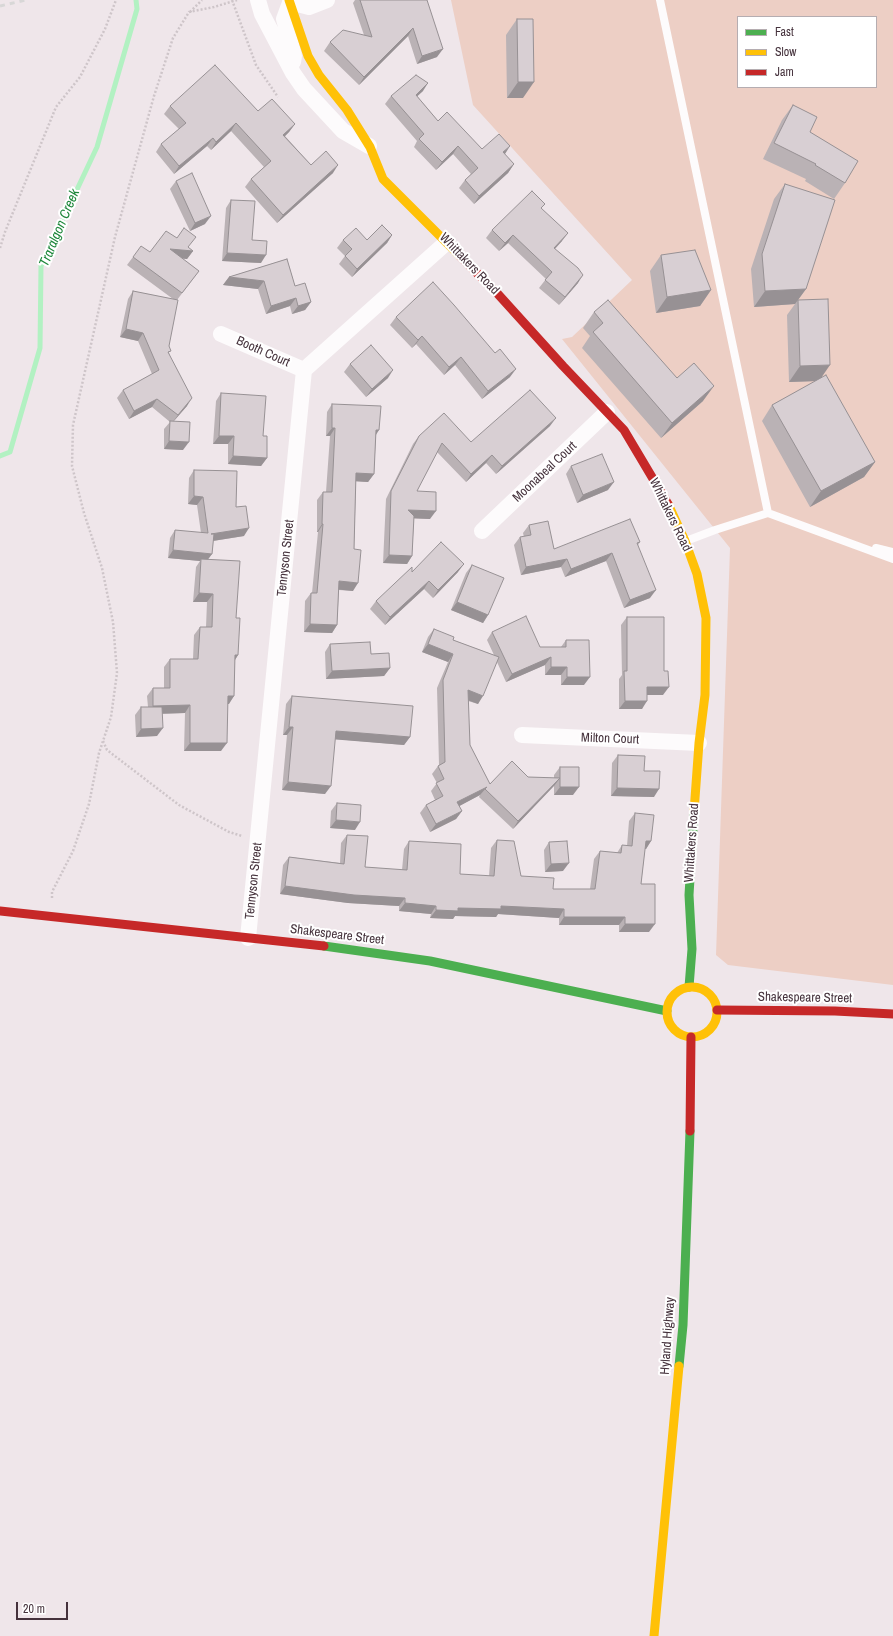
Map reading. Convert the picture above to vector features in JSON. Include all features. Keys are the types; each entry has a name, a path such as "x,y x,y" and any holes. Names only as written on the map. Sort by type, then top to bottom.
{"main road":[{"name":"Whittakers Road","path":"290,0 308,56 319,75 347,110 370,146 382,179 447,242 624,430 665,497 685,541 697,574 706,618 705,695 699,743 689,895 692,949 689,987"},
{"name":"Shakespeare Street","path":"0,911 342,948 430,960 667,1011"},
{"path":"689,987 697,987 705,990 713,998 717,1010 717,1018 714,1025 708,1031 697,1037 681,1034 674,1029 669,1021 667,1011 669,1003 674,995 680,990 689,987"},
{"name":"Shakespeare Street","path":"717,1010 835,1010 893,1014"},
{"name":"Hyland Highway","path":"654,1636 683,1325 690,1133 691,1037"}],"street":[{"path":"258,0 262,14 293,73 304,89 343,131 370,146"},
{"path":"293,73 294,56 284,19 290,0 309,7 327,0"},
{"path":"303,41 309,7"},
{"path":"304,370 447,242"},
{"name":"Booth Court","path":"221,334 304,370"},
{"name":"Tennyson Street","path":"248,938 304,370"},
{"name":"Moonabeal Court","path":"482,531 607,412"},
{"name":"Milton Court","path":"522,735 699,743"}],"lane":[{"path":"660,0 768,513"},
{"path":"685,541 768,513 893,559"},
{"path":"840,539 893,552"}],"path":[{"path":"0,248 4,232 56,108 80,77 105,29 116,0"},
{"path":"53,917 52,892 73,851 89,804 99,753 111,716 117,673 113,622 102,568 84,513 72,466 73,426 115,237 154,96 173,38 189,12 202,0"},
{"path":"189,12 237,0"},
{"path":"233,1 256,65 278,97"},
{"path":"103,740 107,750 179,805 229,832 249,839 258,839"}],"shaded area":[{"path":"451,0 893,0 893,985 728,965 716,955 730,548 562,339 572,337 632,280 473,105"}],"building":[{"path":"360,0 427,0 443,49 422,56 413,28 364,77 330,42 343,30 372,37"},
{"path":"517,19 533,19 534,82 518,82"},
{"path":"215,65 258,111 272,99 295,124 283,135 311,165 326,151 338,165 283,215 251,179 271,161 236,123 216,142 213,138 179,166 161,144 186,123 170,106"},
{"path":"416,75 428,83 416,95 438,121 447,112 482,149 499,134 510,146 503,152 514,164 479,196 465,180 478,168 458,146 442,162 419,139 424,134 391,96"},
{"path":"793,105 817,117 810,132 858,161 845,183 815,165 816,164 774,143"},
{"path":"192,173 211,216 195,223 176,181"},
{"path":"785,184 835,200 806,289 765,291 762,254"},
{"path":"532,191 545,204 541,208 568,233 554,248 578,268 583,275 565,297 545,280 552,272 513,235 505,243 492,230"},
{"path":"231,200 255,201 252,240 267,241 266,255 227,253"},
{"path":"382,225 392,235 357,269 345,256 352,249 343,240 356,228 367,240"},
{"path":"184,228 196,237 188,247 193,251 170,249 199,271 182,293 133,257 141,246 150,252 166,231 177,238"},
{"path":"695,250 711,290 667,297 661,255"},
{"path":"287,259 295,286 305,283 311,302 298,306 296,298 271,306 264,281 229,277"},
{"path":"433,282 495,353 500,349 516,369 488,391 461,357 449,367 422,336 418,340 396,317"},
{"path":"133,291 178,300 169,346 171,351 168,352 192,398 178,415 157,399 134,411 123,390 159,370 143,333 126,329"},
{"path":"828,299 830,365 800,366 798,300"},
{"path":"608,300 677,378 694,363 714,386 672,423 593,332 603,323 594,312"},
{"path":"371,345 393,370 372,389 350,364"},
{"path":"826,375 875,462 821,491 772,405"},
{"path":"530,390 556,418 502,466 492,455 471,474 442,443 417,491 436,492 436,511 408,510 414,516 412,556 389,555 391,491 419,436 444,413 471,442"},
{"path":"221,393 266,396 263,436 267,436 267,458 233,456 234,436 219,436"},
{"path":"332,404 381,406 379,430 376,430 374,474 356,473 354,549 361,550 358,583 339,581 337,625 310,624 311,593 317,593 323,524 323,492 332,492 335,428 332,428"},
{"path":"170,421 190,422 189,442 169,441"},
{"path":"602,454 614,482 583,495 571,466"},
{"path":"194,470 237,471 236,507 246,506 249,528 211,534 214,534 212,554 173,550 175,530 208,533 203,497 194,496"},
{"path":"630,519 640,542 637,543 656,590 630,600 612,553 571,569 567,559 526,567 520,537 531,535 529,525 548,521 554,549"},
{"path":"441,542 464,564 438,590 429,581 390,617 376,601 412,567 412,572"},
{"path":"201,559 240,561 236,618 240,618 238,655 235,655 234,696 228,696 227,743 190,743 190,705 153,706 153,688 170,688 170,659 198,659 200,627 212,627 213,594 199,593"},
{"path":"472,565 504,578 488,615 457,602"},
{"path":"526,616 540,647 566,647 566,640 589,640 590,677 567,677 567,667 551,667 551,657 512,674 492,632"},
{"path":"627,617 664,617 664,671 668,671 669,687 647,687 647,701 625,701 624,671 627,671"},
{"path":"434,629 454,637 453,640 499,657 483,696 468,690 470,745 490,784 512,761 528,777 560,778 518,821 485,789 487,787 457,802 462,811 436,824 426,805 443,796 436,783 444,779 438,766 445,762 443,680 453,654 428,644"},
{"path":"370,642 371,654 389,653 390,668 332,671 330,644"},
{"path":"292,696 413,706 410,737 336,731 331,786 288,782 293,727 289,727"},
{"path":"141,707 162,707 163,728 141,729"},
{"path":"618,755 645,756 644,771 660,771 659,789 617,788"},
{"path":"560,767 579,767 579,787 560,787"},
{"path":"337,803 361,805 360,822 336,820"},
{"path":"635,813 654,815 651,841 646,841 641,884 655,884 655,924 625,924 625,917 564,917 564,909 501,906 501,909 458,908 458,911 436,910 436,906 405,903 405,898 354,895 285,886 289,857 344,864 347,835 368,836 365,867 407,870 409,841 461,844 460,874 494,876 497,840 514,841 521,876 554,878 553,889 595,889 600,851 621,853 622,845 632,846"},
{"path":"567,841 569,863 551,864 549,842"}],"waterway":[{"name":"Traralgon Creek","path":"0,456 10,452 40,348 41,266 97,147 137,9 136,0"}],"railway":[{"path":"0,6 26,0"}],"traffic: fast":[{"path":"689,987 692,949 689,895 694,812"},
{"path":"324,946 430,961 667,1011"},
{"path":"679,1366 683,1325 690,1131"}],"traffic: slow":[{"path":"289,0 308,56 319,75 347,110 370,147 383,179 460,256"},
{"path":"668,504 685,541 697,574 706,618 705,695 699,743 694,812"},
{"path":"692,987 702,989 710,994 715,1002 717,1012 715,1022 710,1030 702,1035 692,1037 682,1035 674,1030 669,1022 667,1012 669,1002 674,994 682,989 692,987"},
{"path":"654,1636 679,1366"}],"traffic: jam":[{"path":"460,256 497,293 563,366 624,430 668,504"},
{"path":"0,911 324,946"},
{"path":"717,1010 835,1011 893,1014"},
{"path":"690,1131 691,1037"}]}
